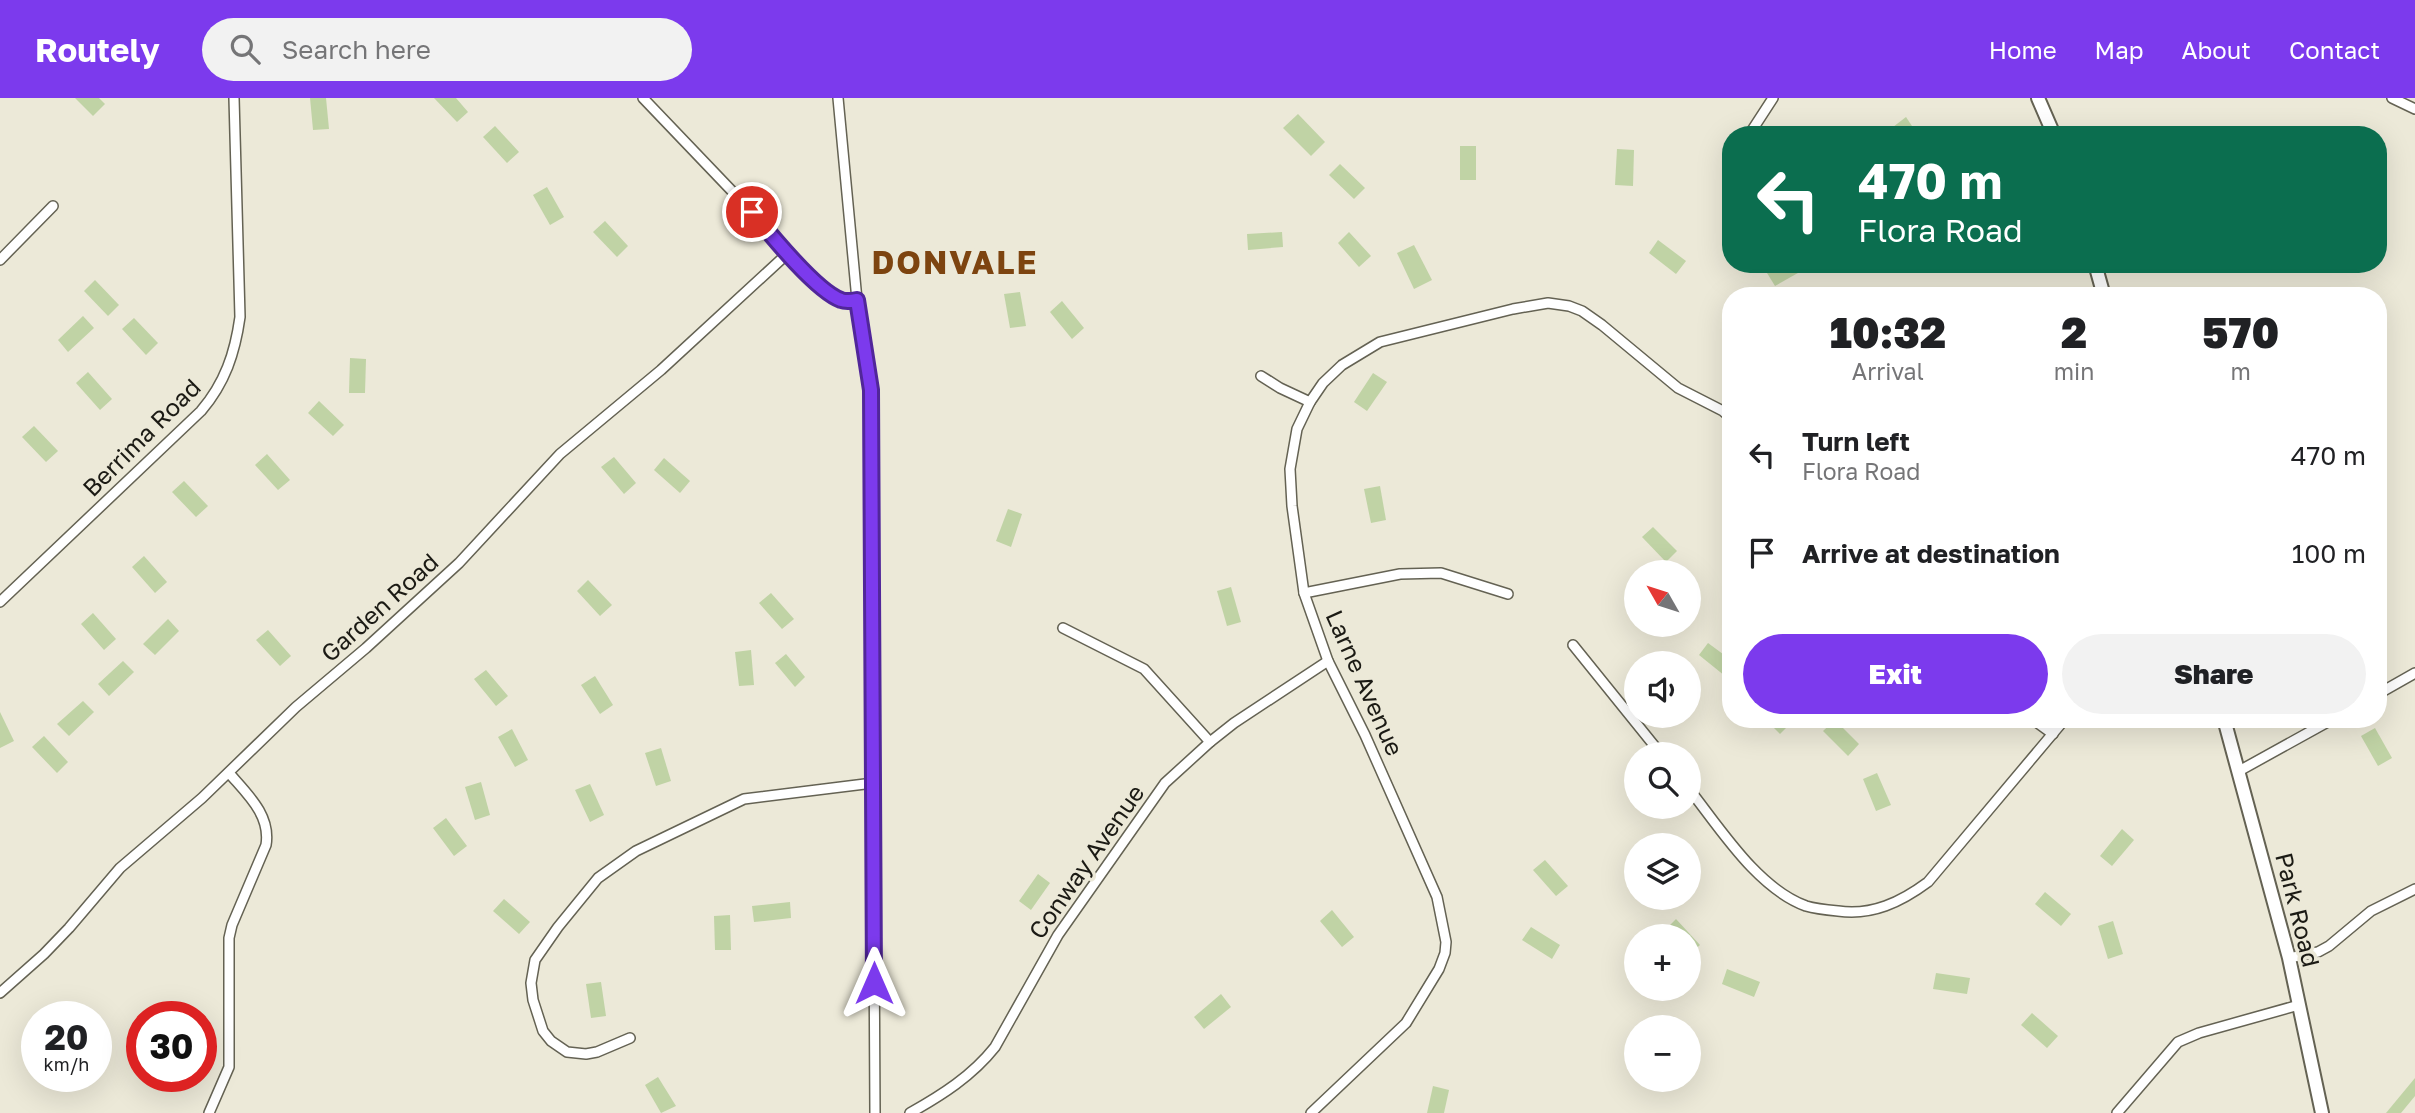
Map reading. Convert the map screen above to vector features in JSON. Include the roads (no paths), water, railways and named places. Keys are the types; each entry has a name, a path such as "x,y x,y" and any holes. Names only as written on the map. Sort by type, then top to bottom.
{"street":[{"name":"Berrima Road","path":"0,602 194,418 215,394 223,380 237,339 240,317 234,98"},
{"path":"643,98 752,212 787,254 838,299 857,300"},
{"path":"838,98 857,300 871,390 875,1113"},
{"path":"1755,126 1773,98"},
{"path":"2038,98 2050,126"},
{"path":"2392,98 2415,109"},
{"path":"0,260 54,206"},
{"name":"Garden Road","path":"0,993 69,928 120,868 229,774 296,707 366,648 459,563 560,454 661,370 787,254"},
{"name":"Larne Avenue","path":"1311,1113 1406,1023 1439,969 1446,942 1437,897 1365,735 1328,661 1304,593 1292,506 1290,469 1297,429 1310,402 1323,383 1342,365 1380,342 1548,303 1582,311 1678,388 1722,410"},
{"path":"1261,376 1310,402"},
{"path":"1304,593 1399,574 1441,573 1508,594"},
{"path":"1063,628 1144,669 1210,742"},
{"path":"1573,645 1651,742"},
{"name":"Conway Avenue","path":"910,1113 952,1088 985,1060 1058,935 1166,783 1210,742 1244,716 1328,661"},
{"path":"2387,689 2415,673"},
{"path":"2045,728 2053,734"},
{"path":"1701,804 1743,856 1774,888 1806,906 1847,913 1866,912 1894,903 1928,882 2058,728"},
{"name":"Park Road","path":"2227,728 2289,958 2322,1113"},
{"path":"2239,771 2317,728"},
{"path":"209,1113 229,1067 229,938 268,834 264,817 229,774"},
{"path":"630,1038 597,1052 567,1052 551,1041 543,1031 533,1000 531,983 535,960 598,878 636,851 744,799 873,783"},
{"path":"2289,958 2318,952 2329,946 2371,911 2415,889"},
{"path":"2117,1113 2178,1042 2199,1033 2299,1004"}],"district":[{"name":"DONVALE","path":"955,263"}]}
